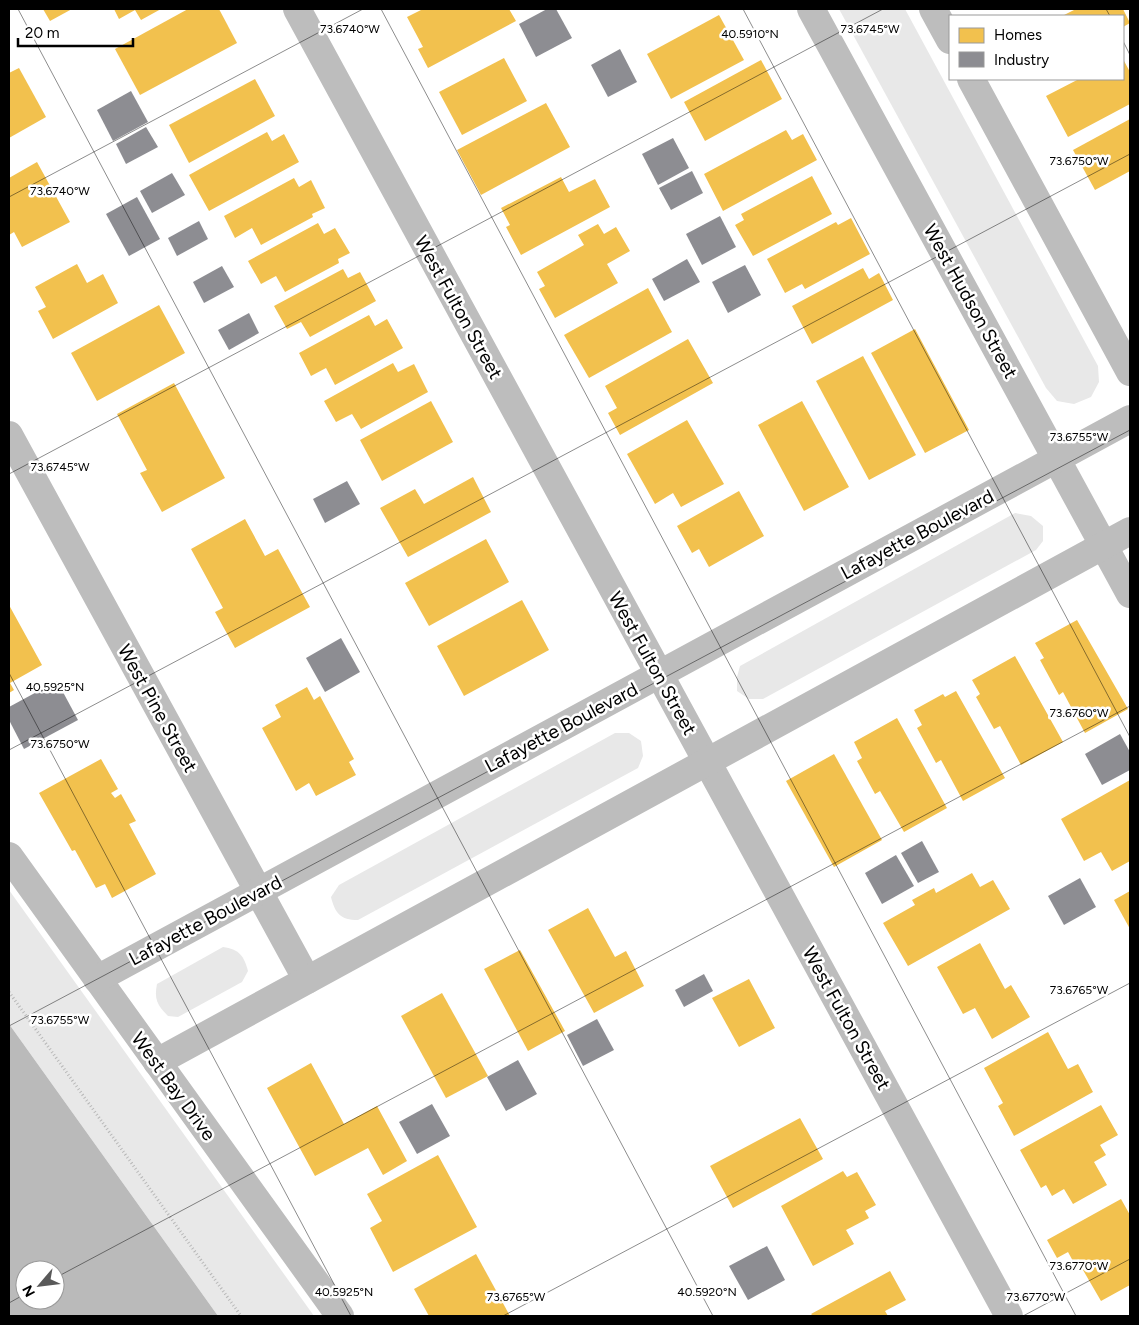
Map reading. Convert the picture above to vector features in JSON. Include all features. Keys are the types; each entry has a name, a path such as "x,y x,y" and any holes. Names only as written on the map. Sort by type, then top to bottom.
{"street":[{"name":"West Fulton Street","path":"297,9 1009,1316"},
{"name":"West Hudson Street","path":"812,9 1130,594"},
{"path":"933,9 949,38"},
{"path":"972,80 1130,372"},
{"name":"Lafayette Boulevard","path":"97,979 1130,419"},
{"name":"West Pine Street","path":"9,435 307,980"},
{"path":"157,1062 1130,531"},
{"name":"West Bay Drive","path":"9,856 340,1316"}],"path":[{"path":"9,992 241,1316"}],"shaded area":[{"path":"839,9 905,9 1098,366 1099,382 1091,397 1074,404 1057,401 1046,388"},
{"path":"1015,513 1031,516 1043,526 1043,541 1036,550 763,699 749,699 737,691 737,677 740,666"},
{"path":"615,733 629,733 641,741 643,756 638,768 358,920 343,917 334,907 331,897 339,885"},
{"path":"9,890 314,1316 218,1316 9,1024"},
{"path":"223,947 233,949 245,961 248,971 242,982 178,1017 168,1016 157,1002 157,984"},
{"path":"9,1024 218,1316 9,1316"}],"building: Homes":[{"path":"43,9 72,9 50,21"},
{"path":"114,9 161,9 141,20 135,10 119,19"},
{"path":"188,9 219,9 237,43 140,95 115,49"},
{"path":"423,9 509,9 516,21 428,68 418,49 423,47 407,17"},
{"path":"1076,9 1123,9 1130,23 1124,26 1124,15 1064,15"},
{"path":"719,15 744,60 671,99 647,54"},
{"path":"504,58 527,101 462,135 439,92"},
{"path":"761,60 782,99 705,141 684,102"},
{"path":"1124,61 1130,72 1130,104 1068,137 1046,96 1077,80 1124,80"},
{"path":"19,68 46,117 9,138 9,73"},
{"path":"255,79 275,116 189,163 169,125"},
{"path":"546,103 570,147 481,195 457,150"},
{"path":"1130,119 1130,171 1095,190 1073,150"},
{"path":"786,130 792,140 803,134 817,160 723,211 704,174"},
{"path":"267,132 272,141 284,134 299,162 209,211 189,175"},
{"path":"37,162 70,222 22,247 14,232 9,235 9,178"},
{"path":"812,176 832,214 753,256 735,225 744,220 741,214"},
{"path":"561,177 569,192 595,179 610,207 521,255 506,227 510,225 501,208"},
{"path":"294,178 299,187 311,180 325,208 312,214 313,217 261,245 252,228 235,238 224,216"},
{"path":"851,218 870,254 805,289 802,284 785,293 767,259 836,222 838,225"},
{"path":"318,223 324,234 335,228 350,253 338,259 339,263 285,292 276,276 261,284 248,261"},
{"path":"598,224 604,234 616,227 630,251 607,264 618,283 555,318 539,289 545,286 537,272 584,245 578,235"},
{"path":"77,264 87,283 103,274 118,303 53,339 38,311 46,307 35,287"},
{"path":"863,268 869,279 879,273 893,300 812,344 792,306"},
{"path":"343,269 348,278 360,272 376,301 310,337 301,322 287,329 274,306"},
{"path":"648,288 672,332 589,378 564,335"},
{"path":"159,305 185,353 97,401 71,353"},
{"path":"369,315 375,326 387,319 403,348 335,385 326,368 311,376 299,353"},
{"path":"915,329 969,430 925,453 871,353"},
{"path":"688,339 713,383 620,435 608,413 617,408 605,386"},
{"path":"863,356 916,455 869,480 816,381"},
{"path":"393,363 398,372 414,364 428,392 361,429 352,414 336,422 324,401"},
{"path":"174,383 225,478 162,512 140,473 147,470 117,414"},
{"path":"431,401 453,442 382,481 360,440"},
{"path":"802,401 849,487 804,511 758,425"},
{"path":"687,420 724,484 681,507 673,493 655,504 627,454"},
{"path":"473,477 491,512 408,557 380,508 415,489 424,504"},
{"path":"739,491 764,536 709,567 699,549 692,553 677,526"},
{"path":"245,519 265,556 278,549 310,607 235,648 215,612 223,608 191,549"},
{"path":"486,539 509,582 429,626 405,583"},
{"path":"522,600 549,650 464,696 437,646"},
{"path":"9,605 42,665 10,683 14,690 9,693"},
{"path":"1077,620 1128,709 1085,733 1063,692 1059,695 1040,660 1044,658 1035,643"},
{"path":"1015,656 1063,742 1021,765 1000,726 994,729 976,697 980,694 972,680"},
{"path":"307,687 314,700 320,696 354,759 349,762 356,775 316,796 309,783 296,791 262,728 281,717 275,705"},
{"path":"956,691 1005,778 963,801 941,760 936,763 917,728 922,725 914,710 943,694 945,697"},
{"path":"897,718 947,808 904,832 880,791 875,794 857,761 862,758 854,742"},
{"path":"834,754 882,840 834,867 786,781"},
{"path":"101,759 118,789 111,793 115,798 121,794 136,821 129,824 156,874 112,898 105,884 96,888 75,850 72,851 39,793"},
{"path":"1130,780 1130,861 1112,871 1101,852 1084,861 1061,819"},
{"path":"972,873 980,887 993,880 1010,909 908,966 883,923 915,905 912,900 934,888 936,893"},
{"path":"1130,891 1130,929 1114,900"},
{"path":"588,908 615,957 626,951 644,986 594,1013 548,930"},
{"path":"980,943 1005,989 1011,985 1030,1017 992,1039 975,1008 963,1014 937,967"},
{"path":"520,950 565,1031 528,1051 484,969"},
{"path":"749,979 775,1028 739,1047 712,998"},
{"path":"442,993 488,1076 446,1098 401,1016"},
{"path":"1048,1032 1068,1069 1078,1064 1093,1092 1014,1136 998,1106 1003,1103 984,1068"},
{"path":"311,1063 344,1124 377,1106 407,1161 383,1175 368,1148 315,1176 267,1088"},
{"path":"1101,1105 1118,1135 1100,1145 1106,1155 1094,1162 1107,1185 1073,1204 1064,1189 1052,1196 1046,1185 1041,1188 1020,1150"},
{"path":"800,1118 823,1159 733,1208 710,1166"},
{"path":"438,1155 477,1227 393,1272 370,1228 382,1221 367,1194"},
{"path":"843,1171 847,1177 857,1172 876,1205 865,1211 869,1218 846,1230 854,1244 813,1266 781,1206"},
{"path":"1121,1199 1130,1215 1130,1285 1101,1301 1083,1270 1079,1272 1068,1252 1057,1258 1047,1240"},
{"path":"476,1254 510,1316 429,1316 414,1289"},
{"path":"890,1271 906,1300 885,1311 888,1316 813,1316 811,1314"}],"building: Industry":[{"path":"547,9 556,9 572,38 536,57 519,24"},
{"path":"620,49 637,82 608,97 591,65"},
{"path":"131,91 148,122 113,141 97,110"},
{"path":"146,127 158,147 126,164 116,144"},
{"path":"673,138 689,168 658,185 642,154"},
{"path":"692,171 703,193 671,210 659,188"},
{"path":"172,173 185,195 152,213 140,191"},
{"path":"137,197 160,239 129,256 106,214"},
{"path":"720,216 736,247 702,265 686,234"},
{"path":"199,221 208,239 177,256 168,238"},
{"path":"687,259 700,282 664,301 652,279"},
{"path":"745,265 761,295 728,313 712,282"},
{"path":"222,266 234,287 204,303 193,282"},
{"path":"249,313 259,333 229,350 218,330"},
{"path":"347,481 360,504 325,523 313,499"},
{"path":"341,638 360,672 325,692 306,658"},
{"path":"57,681 78,720 24,749 9,720 9,707"},
{"path":"1120,734 1130,752 1130,770 1102,785 1085,754"},
{"path":"922,841 939,872 918,883 901,853"},
{"path":"896,855 914,886 882,904 865,873"},
{"path":"1080,878 1096,907 1064,925 1048,896"},
{"path":"704,974 713,991 684,1007 675,990"},
{"path":"597,1019 614,1050 583,1066 567,1035"},
{"path":"518,1060 537,1094 506,1111 487,1077"},
{"path":"432,1104 450,1136 417,1154 399,1122"},
{"path":"767,1246 785,1280 748,1300 729,1266"}]}
